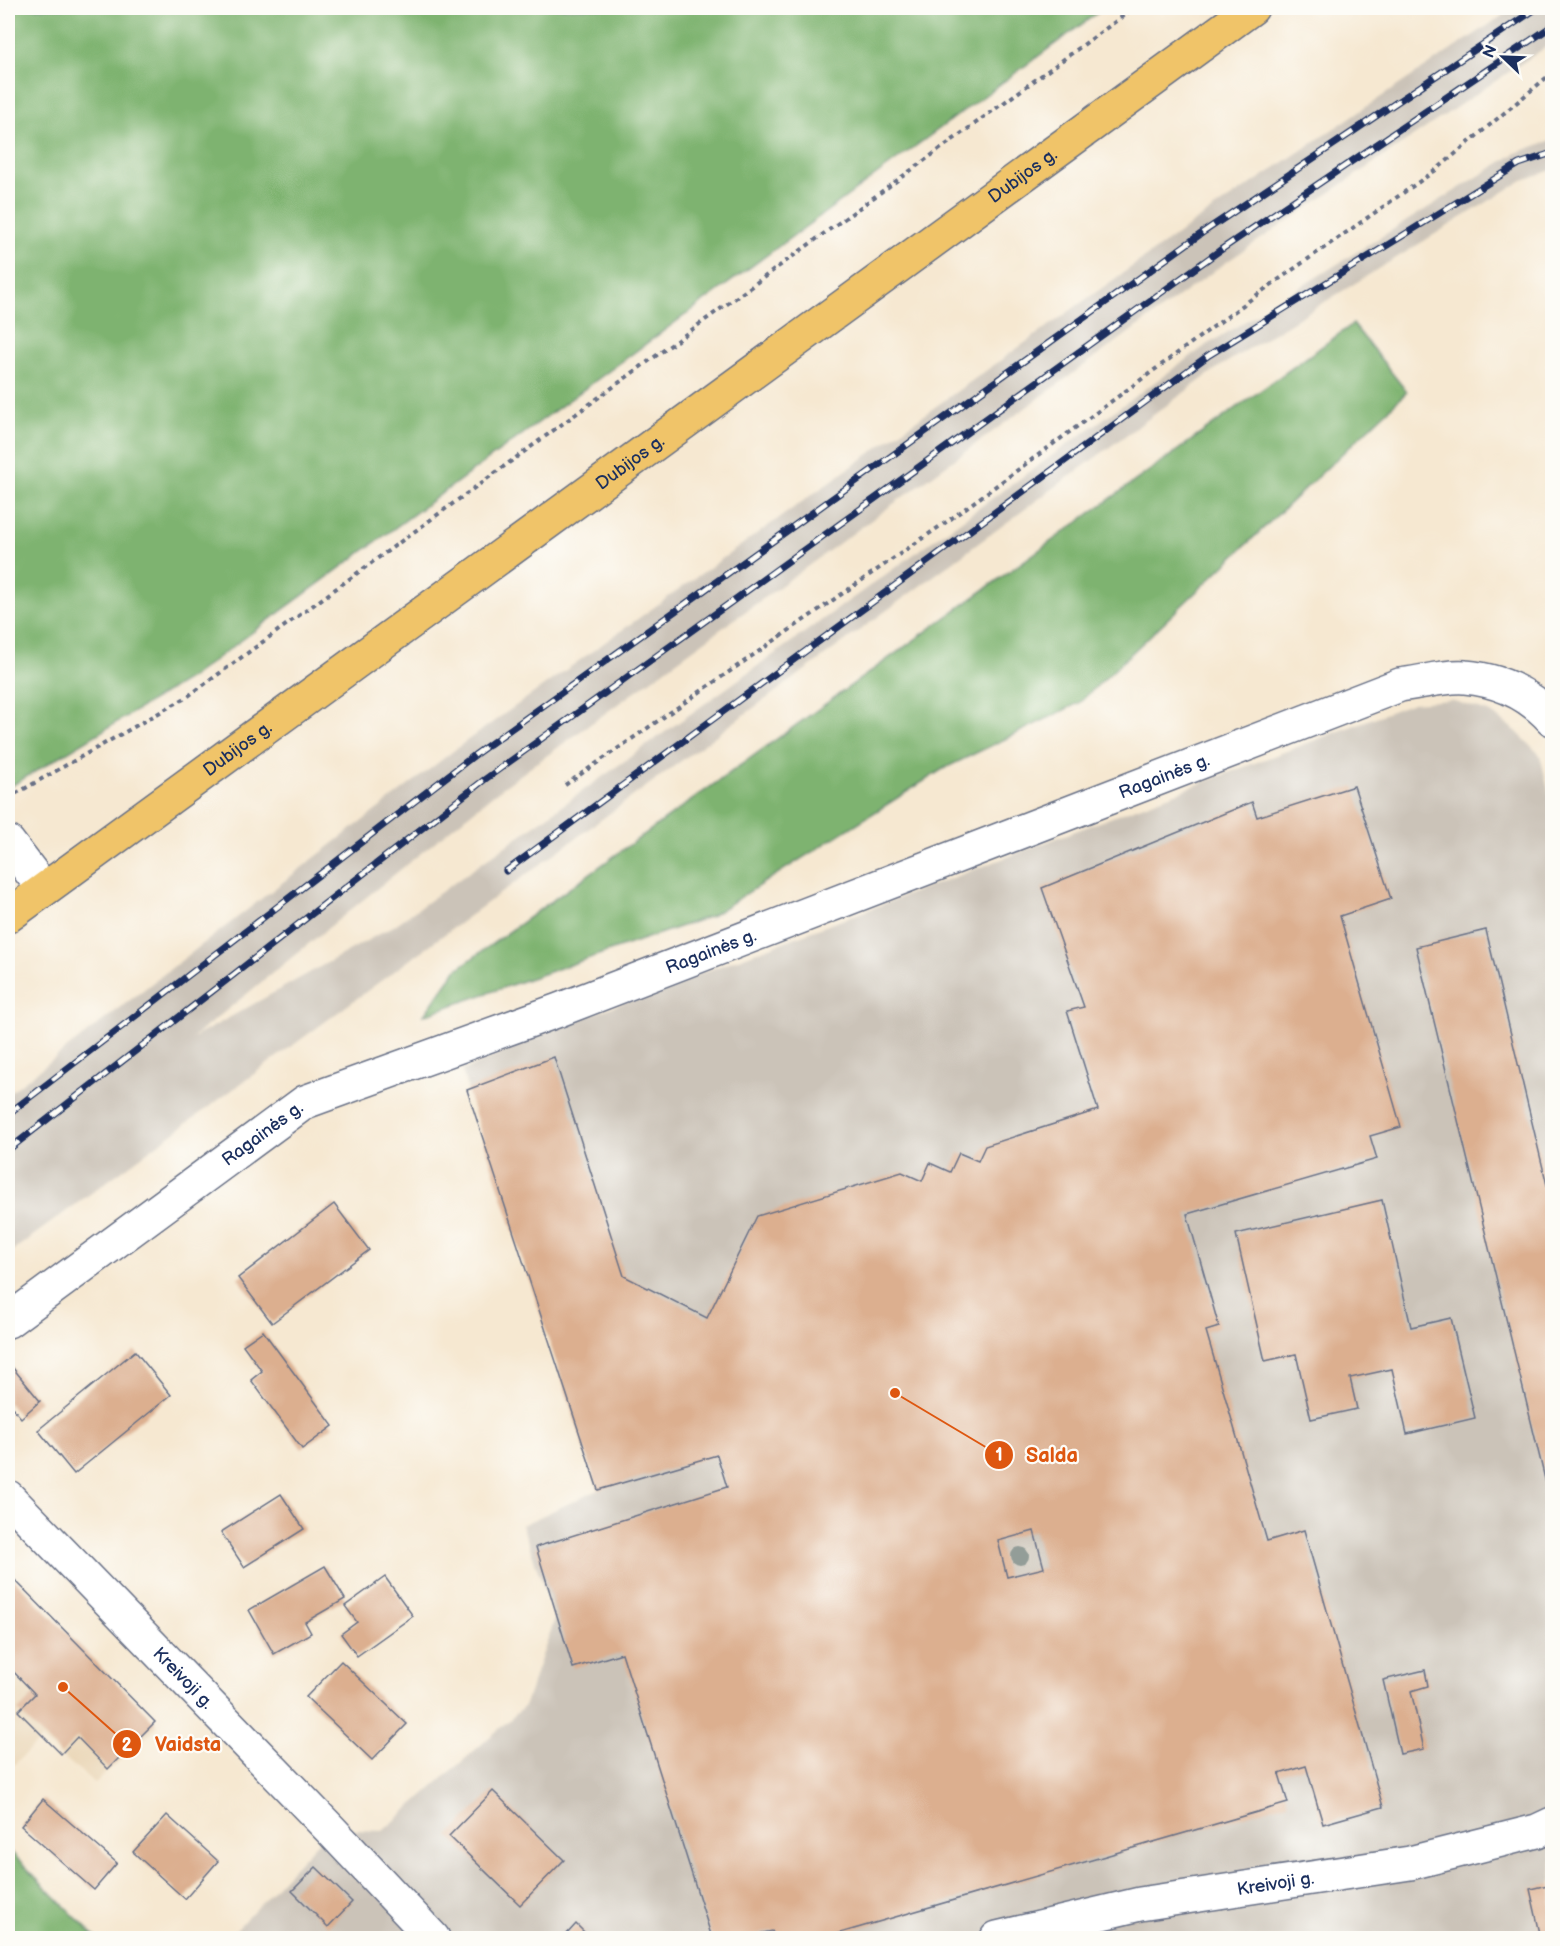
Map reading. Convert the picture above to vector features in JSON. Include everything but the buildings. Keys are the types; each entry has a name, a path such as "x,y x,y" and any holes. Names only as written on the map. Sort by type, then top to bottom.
{"main road":[{"name":"Dubijos g.","path":"8,916 1252,8"}],"street":[{"name":"Ragainės g.","path":"8,1321 305,1102 559,1010 1400,685 1464,676 1502,684 1539,705 1552,719"},
{"path":"8,842 44,889"},
{"name":"Kreivoji g.","path":"8,1497 433,1938"},
{"name":"Kreivoji g.","path":"997,1938 1140,1904 1410,1863 1537,1831 1552,1824"}],"path":[{"path":"8,798 187,697 1134,8"},
{"path":"565,785 952,518 1265,289 1436,170 1552,73"}],"shaded area":[{"path":"1514,8 1552,8 1552,43 1225,263 494,794 191,1039 395,925 1204,347 1516,153 1552,140 1552,170 1523,180 1219,367 8,1254 8,1094 465,742 1196,221"},
{"path":"1451,700 1491,713 1516,731 1540,755 1552,806 1552,1938 228,1938 330,1829 383,1831 524,1707 555,1619 522,1525 598,1490 462,1071 567,1024 1413,703"},
{"path":"8,1573 158,1726 95,1783 41,1739 8,1770"}],"green space":[{"path":"8,8 1104,8 190,678 8,788"},
{"path":"1552,247 1552,294 1546,255"},
{"path":"1353,324 1407,392 1079,703 943,769 711,916 424,1015 456,970"},
{"path":"8,1849 96,1938 8,1938"}],"railway":[{"path":"8,1114 476,754 1205,231 1537,8"},
{"path":"8,1150 484,780 1219,251 1552,26"},
{"path":"506,871 1209,355 1519,164 1552,153"}],"place":[{"name":"Salda","path":"895,1393"},
{"name":"Vaidsta","path":"63,1687"}]}
